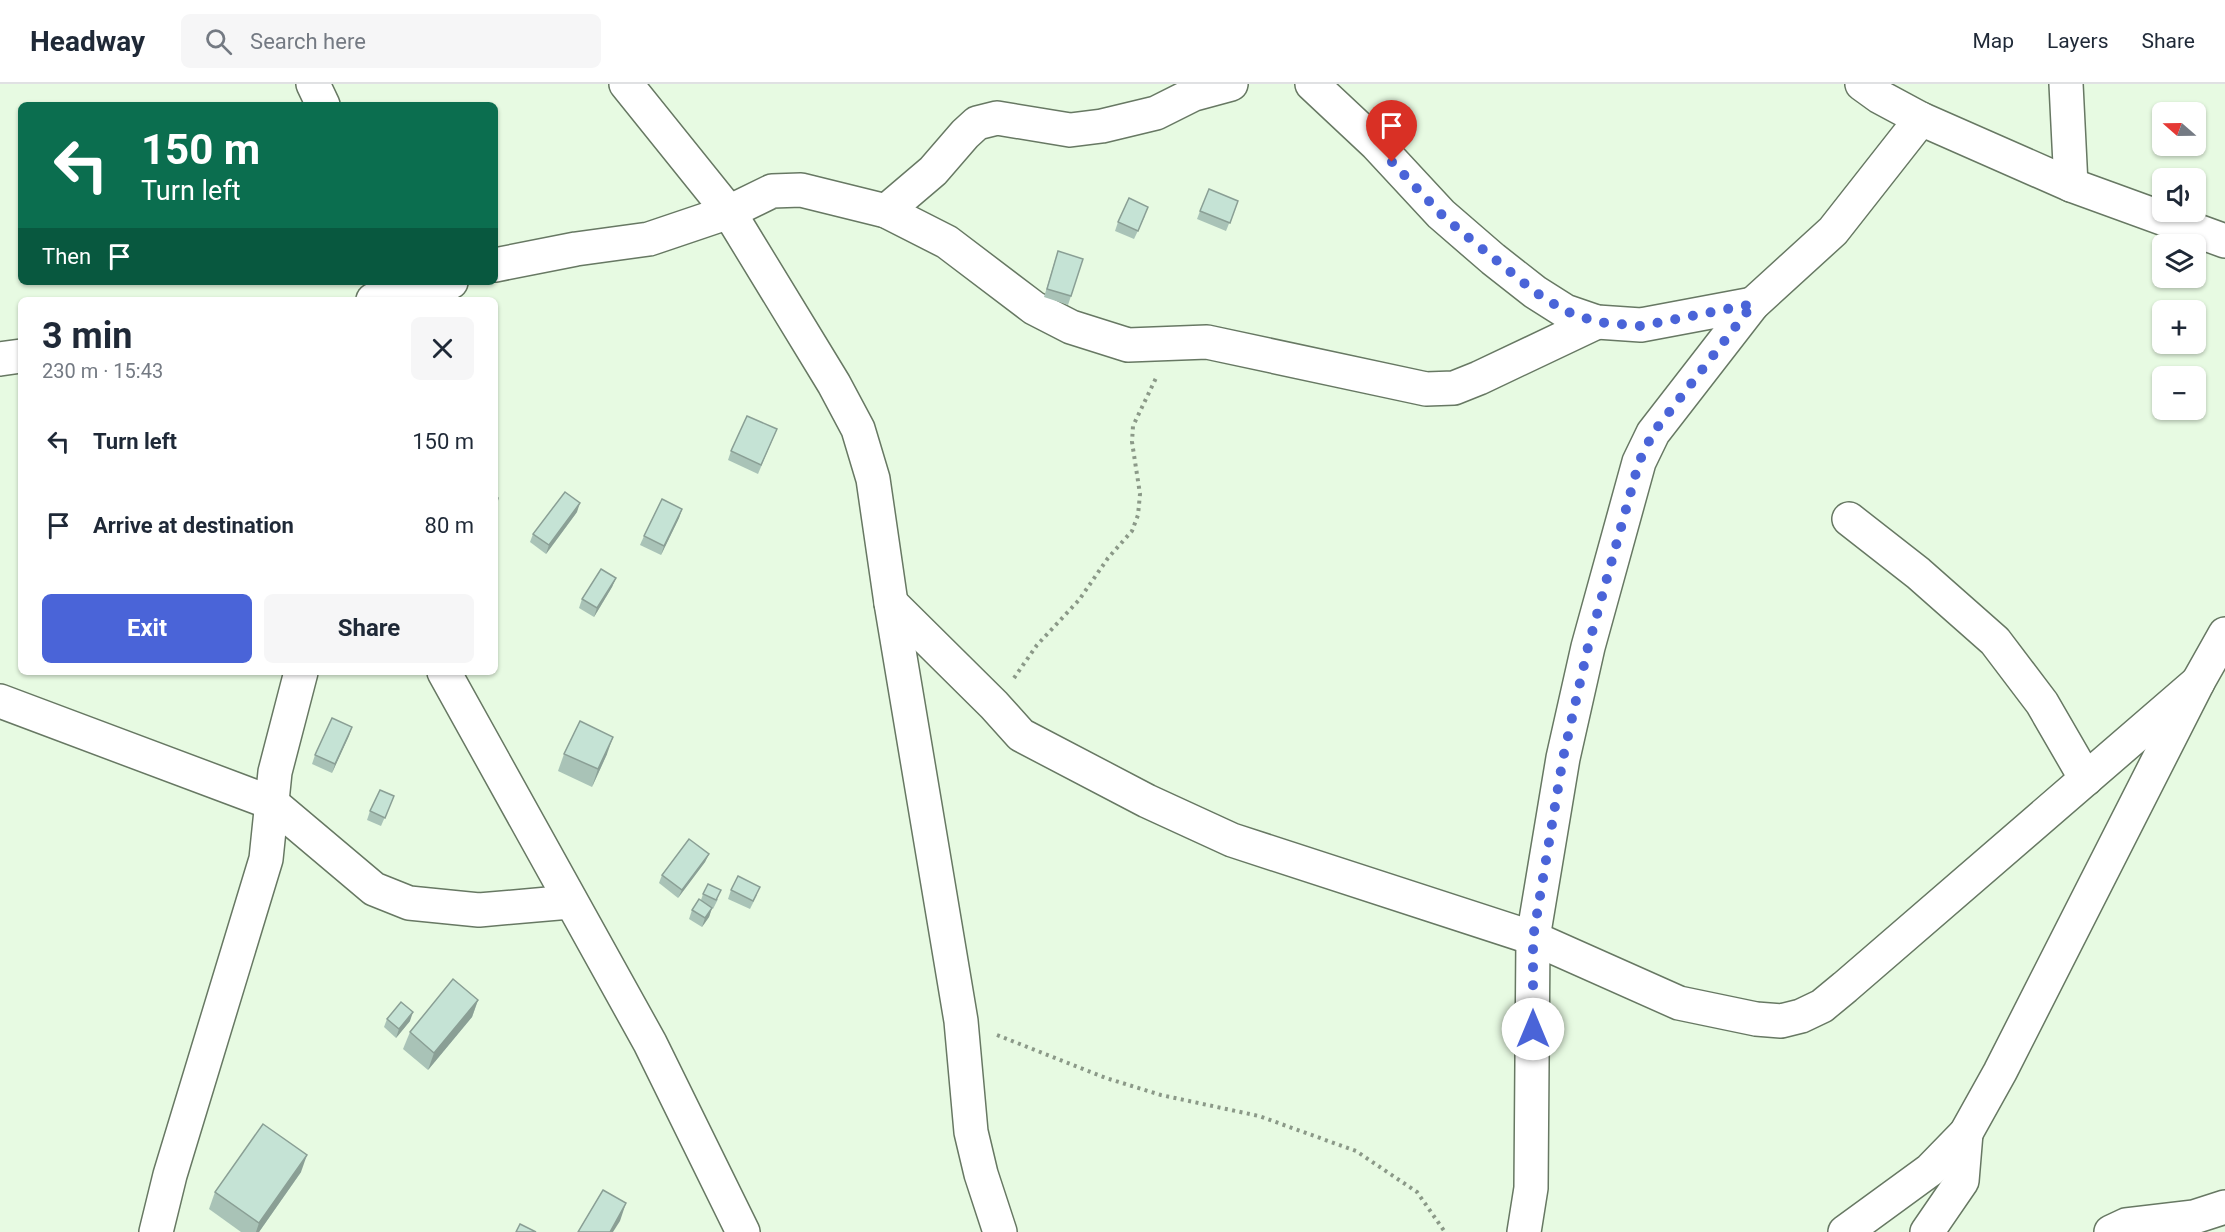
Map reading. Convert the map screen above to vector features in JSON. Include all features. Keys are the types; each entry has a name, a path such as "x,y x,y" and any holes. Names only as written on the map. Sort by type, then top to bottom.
{"street":[{"path":"313,84 322,102"},
{"path":"626,84 729,212 834,384 858,429 873,479 891,603 962,1021 971,1132 1000,1232"},
{"path":"886,211 933,171 977,123 997,118 1070,130 1102,126 1156,113 1194,94 1231,84"},
{"path":"1312,84 1376,144 1441,214 1535,292 1565,311 1597,322 1641,326 1753,304"},
{"path":"1862,84 1880,97 1921,119 2071,184 2225,241"},
{"path":"2066,84 2071,184"},
{"path":"1524,1232 1532,1188 1533,938 1563,758 1573,713 1588,647 1639,462 1653,433 1753,304 1833,231 1921,119"},
{"path":"498,265 576,249 649,239 729,212 772,191 801,190 886,211 947,242 1003,287 1034,308 1071,327 1128,345 1207,342 1426,389 1454,388 1597,322"},
{"path":"391,297 442,285"},
{"path":"0,359 18,356"},
{"path":"1849,519 1918,573 1995,641 2042,704 2086,779"},
{"path":"891,603 994,705 1021,735 1137,796 1232,840 1533,938 1679,1003 1756,1019 1781,1021 1801,1016 1822,1006 2198,682"},
{"path":"1845,1232 1930,1170 1966,1132 2000,1072 2198,682 2225,634"},
{"path":"156,1232 170,1175 266,859 275,772 300,675"},
{"path":"446,675 650,1043 743,1232"},
{"path":"0,701 272,803 374,889 409,903 479,910 570,902"},
{"path":"1927,1232 1962,1181 1966,1132"},
{"path":"2111,1232 2126,1225 2194,1217 2225,1207"}],"path":[{"path":"994,705 1037,645 1079,600 1108,558 1132,531 1138,515 1140,494 1132,442 1133,426 1173,343"},
{"path":"962,1021 1106,1078 1161,1095 1259,1116 1356,1152 1417,1192 1445,1232"}],"building":[{"path":"1209,189 1238,201 1230,223 1200,211"},
{"path":"1129,198 1148,207 1138,231 1118,222"},
{"path":"1058,251 1083,259 1071,296 1047,289"},
{"path":"747,416 777,429 761,465 731,451"},
{"path":"565,492 580,503 549,545 533,534"},
{"path":"662,499 682,509 664,546 644,536"},
{"path":"601,569 616,578 597,608 582,599"},
{"path":"332,718 352,727 335,764 315,755"},
{"path":"580,721 613,737 598,769 564,754"},
{"path":"380,790 394,796 385,818 370,811"},
{"path":"689,839 709,854 682,890 662,875"},
{"path":"738,876 760,887 753,901 731,890"},
{"path":"708,884 721,890 716,900 703,894"},
{"path":"699,899 712,908 705,918 692,910"},
{"path":"453,979 478,1000 434,1053 410,1032"},
{"path":"401,1002 413,1012 399,1029 387,1019"},
{"path":"263,1124 307,1155 259,1223 215,1192"},
{"path":"603,1190 626,1203 610,1232 578,1232"},
{"path":"520,1224 536,1232 516,1232"}],"route":[{"path":"1392,162 1458,229 1535,292 1565,311 1597,322 1641,326 1753,304 1653,433 1639,462 1588,647 1563,758 1533,938 1533,1029"}]}
